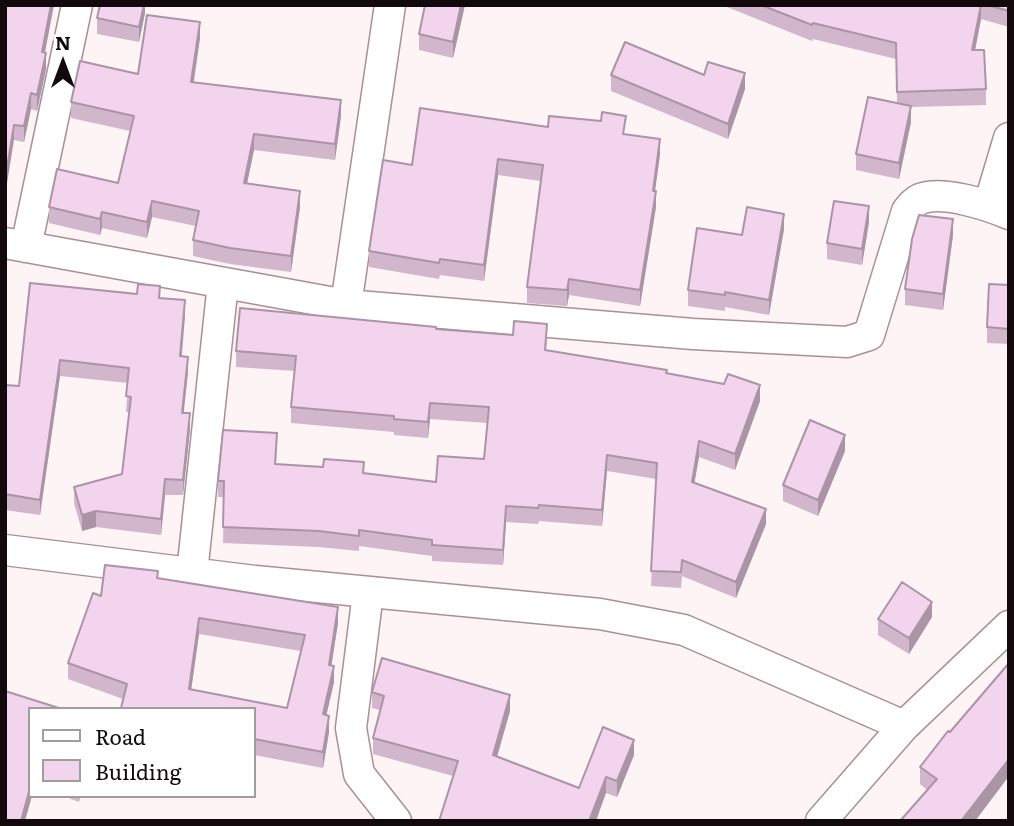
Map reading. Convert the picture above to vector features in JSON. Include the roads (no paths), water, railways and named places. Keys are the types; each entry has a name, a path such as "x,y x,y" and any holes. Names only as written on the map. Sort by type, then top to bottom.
{"street":[{"path":"77,5 15,245 346,305 693,334 847,342 869,335 907,211 917,200 934,196 999,210 1009,138"},
{"path":"346,305 390,5"},
{"path":"192,573 223,284"},
{"path":"5,550 368,593 600,614 684,630 904,726"},
{"path":"368,593 351,729 359,774 396,821"},
{"path":"821,821 904,726 1009,626"}]}
